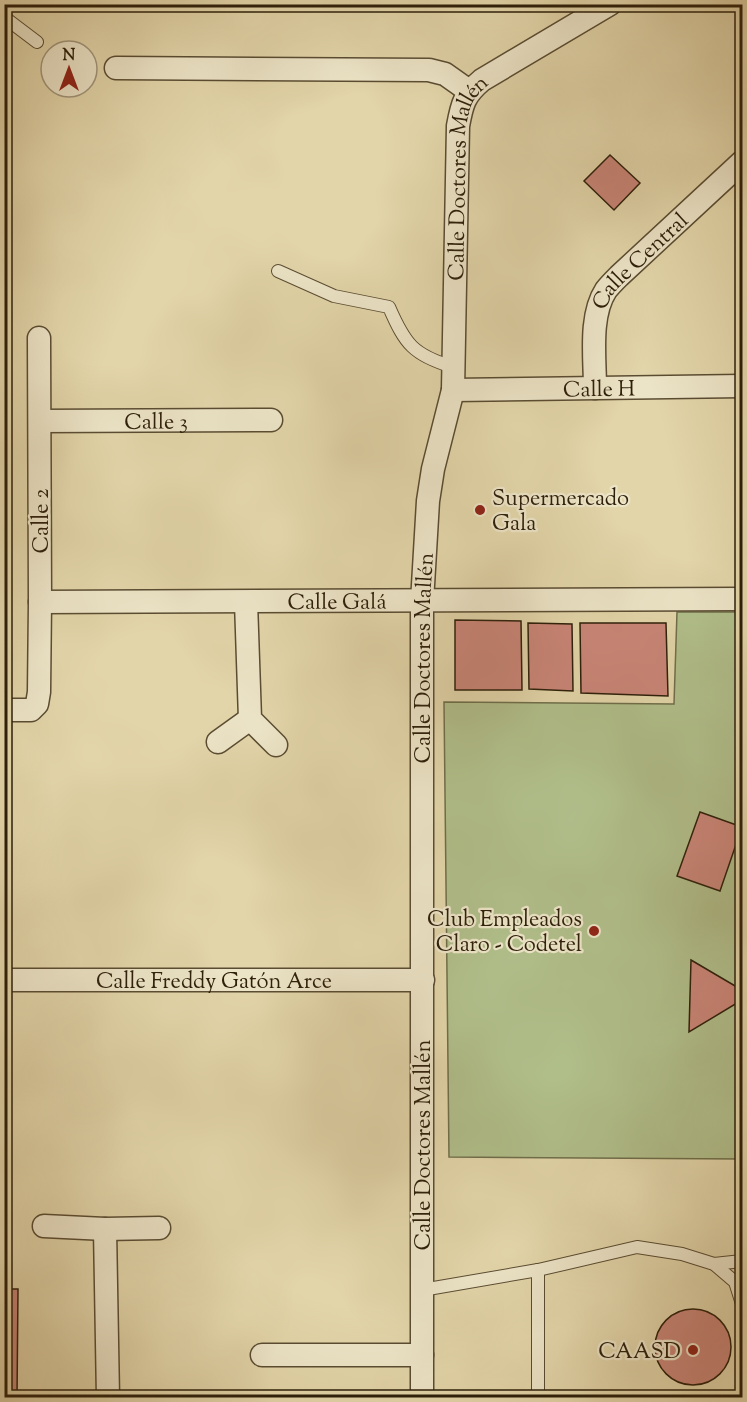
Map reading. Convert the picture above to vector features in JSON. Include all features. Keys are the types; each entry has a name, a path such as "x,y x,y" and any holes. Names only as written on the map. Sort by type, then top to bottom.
{"street":[{"name":"Calle Doctores Mallén","path":"422,1398 422,602 428,501 433,469 453,390 458,126 461,108 469,91 491,74 610,4"},
{"path":"116,68 429,70 445,74 469,91"},
{"name":"Calle Central","path":"595,388 595,331 598,309 606,291 619,276 742,162"},
{"name":"Calle 2","path":"4,711 31,710 37,704 39,692 39,338"},
{"name":"Calle H","path":"453,390 742,387"},
{"name":"Calle 3","path":"40,421 271,420"},
{"name":"Calle Galá","path":"40,602 742,599"},
{"path":"246,602 250,718 276,745"},
{"path":"218,742 250,718"},
{"name":"Calle Freddy Gatón Arce","path":"4,980 423,980"},
{"path":"44,1226 105,1229 159,1228"},
{"path":"105,1229 108,1398"},
{"path":"262,1355 422,1355"}],"lane":[{"path":"4,17 37,42"},
{"path":"278,271 334,296 389,307 399,330 413,348 427,359 453,367"},
{"path":"422,1290 538,1270 638,1247 682,1254 714,1264 735,1282 742,1304"},
{"path":"714,1264 742,1261"},
{"path":"538,1270 538,1398"}],"green space":[{"name":"Club Empleados Claro - Codetel","path":"677,612 742,612 742,1159 449,1157 444,702 674,704"}],"building":[{"path":"610,155 640,183 614,210 584,181"},
{"path":"455,620 521,621 522,690 455,690"},
{"path":"528,623 572,624 573,691 529,689"},
{"path":"580,623 666,623 668,696 581,693"},
{"path":"700,812 742,827 720,891 677,876"},
{"path":"691,960 742,990 742,1000 689,1032"},
{"path":"4,1289 18,1289 17,1398 4,1398"},
{"name":"CAASD","path":"693,1309 707,1312 720,1320 728,1333 731,1347 728,1361 720,1374 707,1382 693,1385 679,1382 666,1374 658,1361 655,1347 658,1333 666,1320 679,1312"}],"place":[{"name":"Supermercado Gala","path":"480,510"},
{"name":"Club Empleados Claro - Codetel","path":"594,931"},
{"name":"CAASD","path":"693,1350"}]}
